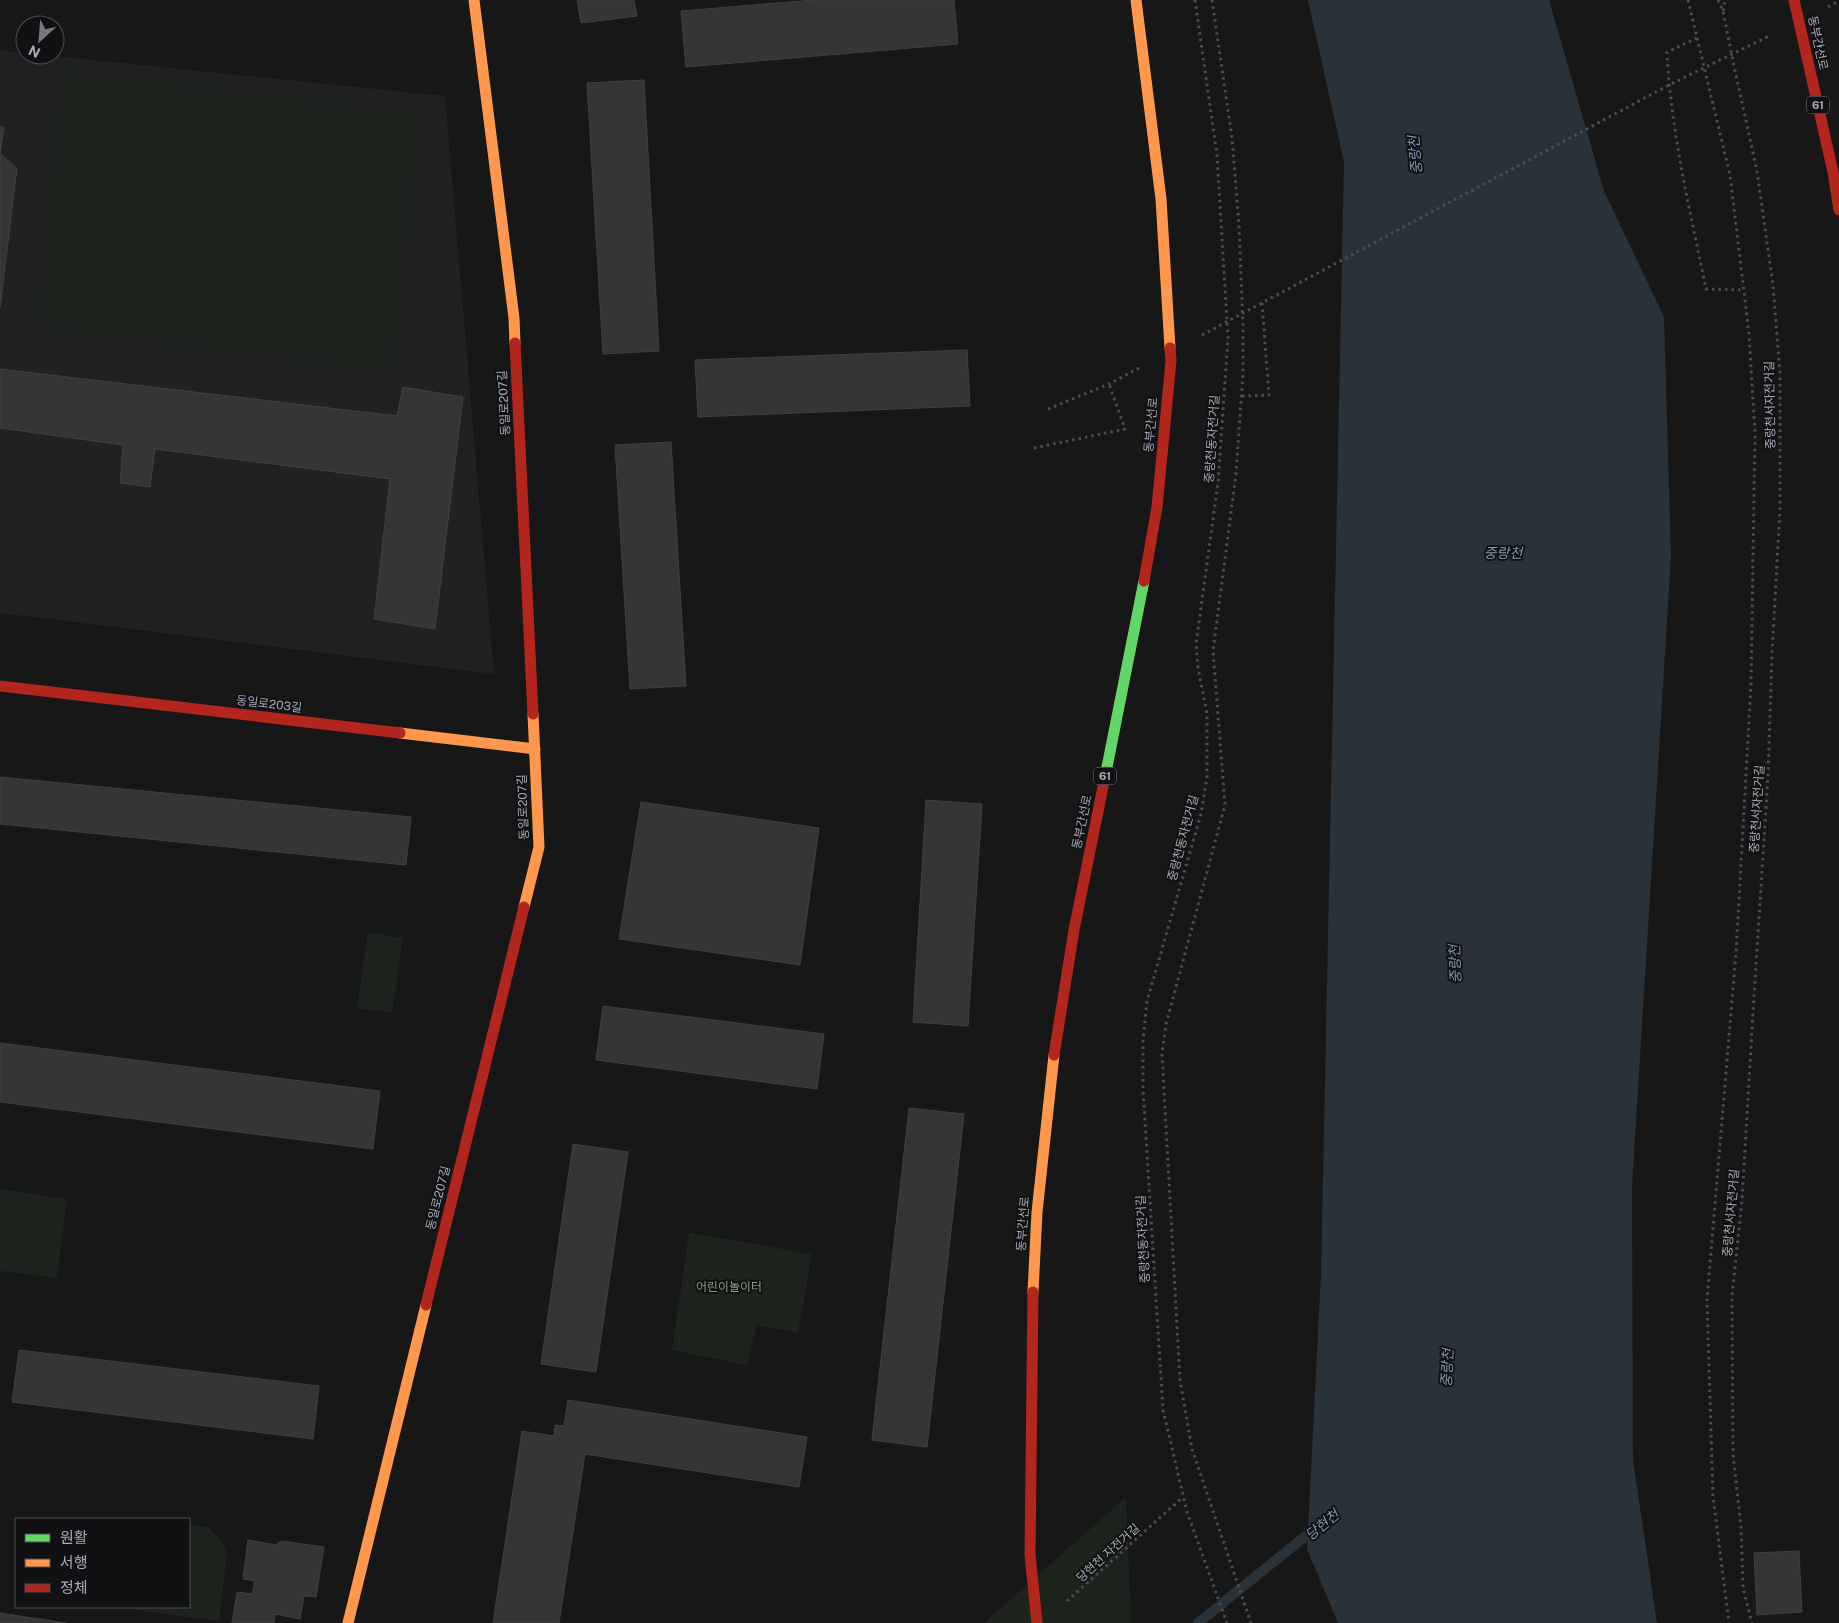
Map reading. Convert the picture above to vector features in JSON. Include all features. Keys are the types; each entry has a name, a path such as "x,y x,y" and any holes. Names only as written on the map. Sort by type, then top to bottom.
{"main road":[{"name":"동일로207길","path":"348,1623 538,847 514,318 474,0"},
{"name":"동부간선로","path":"1037,1623 1030,1555 1032,1307 1037,1212 1051,1074 1074,930 1131,650 1157,507 1171,361 1161,198 1136,0"},
{"name":"동부간선로","path":"1794,0 1839,210"},
{"name":"동일로203길","path":"0,686 535,749"}],"path":[{"name":"중랑천동자전거길","path":"1195,0 1217,155 1228,338 1218,483 1196,644 1206,714 1207,777 1201,814 1147,1002 1143,1040 1143,1089 1163,1410 1187,1512 1227,1623"},
{"path":"1212,0 1232,138 1238,215 1243,327 1242,396 1236,474 1212,652 1225,805 1166,1024 1162,1054 1180,1380 1192,1449 1251,1623"},
{"path":"1688,0 1730,175 1749,334 1755,432 1751,685 1736,953 1707,1300 1713,1496 1729,1623"},
{"name":"중랑천서자전거길","path":"1718,0 1723,12 1758,171 1773,285 1780,374 1780,508 1768,776 1742,1200 1732,1296 1733,1454 1741,1527 1743,1588 1752,1623"},
{"path":"1723,12 1725,0"},
{"path":"1821,10 1839,1"},
{"path":"1194,339 1669,86 1776,32"},
{"path":"1697,38 1667,52 1675,130 1706,289 1743,290"},
{"path":"1242,396 1269,394 1262,303"},
{"path":"1048,409 1109,384 1143,366"},
{"path":"1034,448 1125,429 1109,384"},
{"name":"당현천 자전거길","path":"1065,1603 1184,1497"}],"shaded area":[{"path":"0,50 15,52 15,65 65,65 65,57 445,96 494,674 0,613"}],"green space":[{"path":"60,70 419,112 393,371 37,327"},
{"path":"368,932 403,938 392,1013 357,1008"},
{"path":"0,1189 67,1199 57,1278 0,1271"},
{"name":"어린이놀이터","path":"689,1233 812,1254 798,1333 757,1325 747,1365 672,1350"},
{"path":"1126,1497 1131,1623 984,1623"},
{"path":"190,1523 209,1528 221,1540 227,1554 219,1621 134,1610 135,1608 190,1608"}],"water":[{"name":"중랑천","path":"1308,0 1549,0 1604,191 1664,317 1671,556 1632,1187 1633,1460 1657,1623 1338,1623 1307,1549 1321,1275 1344,162"}],"building":[{"path":"577,0 634,0 637,16 581,23"},
{"path":"814,0 954,0 958,44 686,67 681,11"},
{"path":"644,80 659,351 603,354 587,83"},
{"path":"0,126 4,127 0,154"},
{"path":"0,154 17,168 0,308"},
{"path":"967,350 970,406 698,417 695,360"},
{"path":"0,369 397,416 403,387 463,397 435,629 374,619 390,479 155,449 150,487 120,483 123,445 0,428"},
{"path":"671,442 686,686 630,689 615,445"},
{"path":"0,777 411,817 406,865 0,824"},
{"path":"926,800 982,804 968,1026 913,1022"},
{"path":"641,802 819,828 800,965 619,939"},
{"path":"603,1006 824,1034 817,1089 596,1060"},
{"path":"0,1043 380,1091 373,1149 0,1102"},
{"path":"909,1108 964,1114 927,1447 872,1440"},
{"path":"573,1144 628,1152 596,1372 541,1364"},
{"path":"19,1350 319,1386 313,1439 12,1402"},
{"path":"568,1400 807,1437 799,1487 585,1454 559,1623 493,1623 522,1431 554,1436 555,1425 564,1426"},
{"path":"248,1540 276,1545 281,1541 324,1547 316,1597 304,1596 300,1619 275,1614 274,1623 232,1623 237,1592 252,1594 255,1581 243,1579"},
{"path":"1799,1551 1802,1612 1757,1615 1754,1553"},
{"path":"0,1613 66,1623 0,1623"}],"waterway":[{"name":"당현천","path":"1198,1623 1318,1526"}],"traffic: fast":[{"path":"1106,772 1144,581"}],"traffic: slow":[{"path":"474,0 514,318 515,343"},
{"path":"1136,0 1161,199 1170,348"},
{"path":"524,907 539,847 533,714"},
{"path":"400,733 535,749"},
{"path":"1033,1292 1037,1212 1054,1055"},
{"path":"348,1623 426,1305"}],"traffic: jam":[{"path":"1794,0 1833,172 1839,210"},
{"path":"515,343 533,714"},
{"path":"1144,581 1157,507 1171,361 1170,348"},
{"path":"0,686 400,733"},
{"path":"1054,1055 1074,930 1106,772"},
{"path":"426,1305 524,907"},
{"path":"1033,1292 1030,1555 1037,1623"}]}
